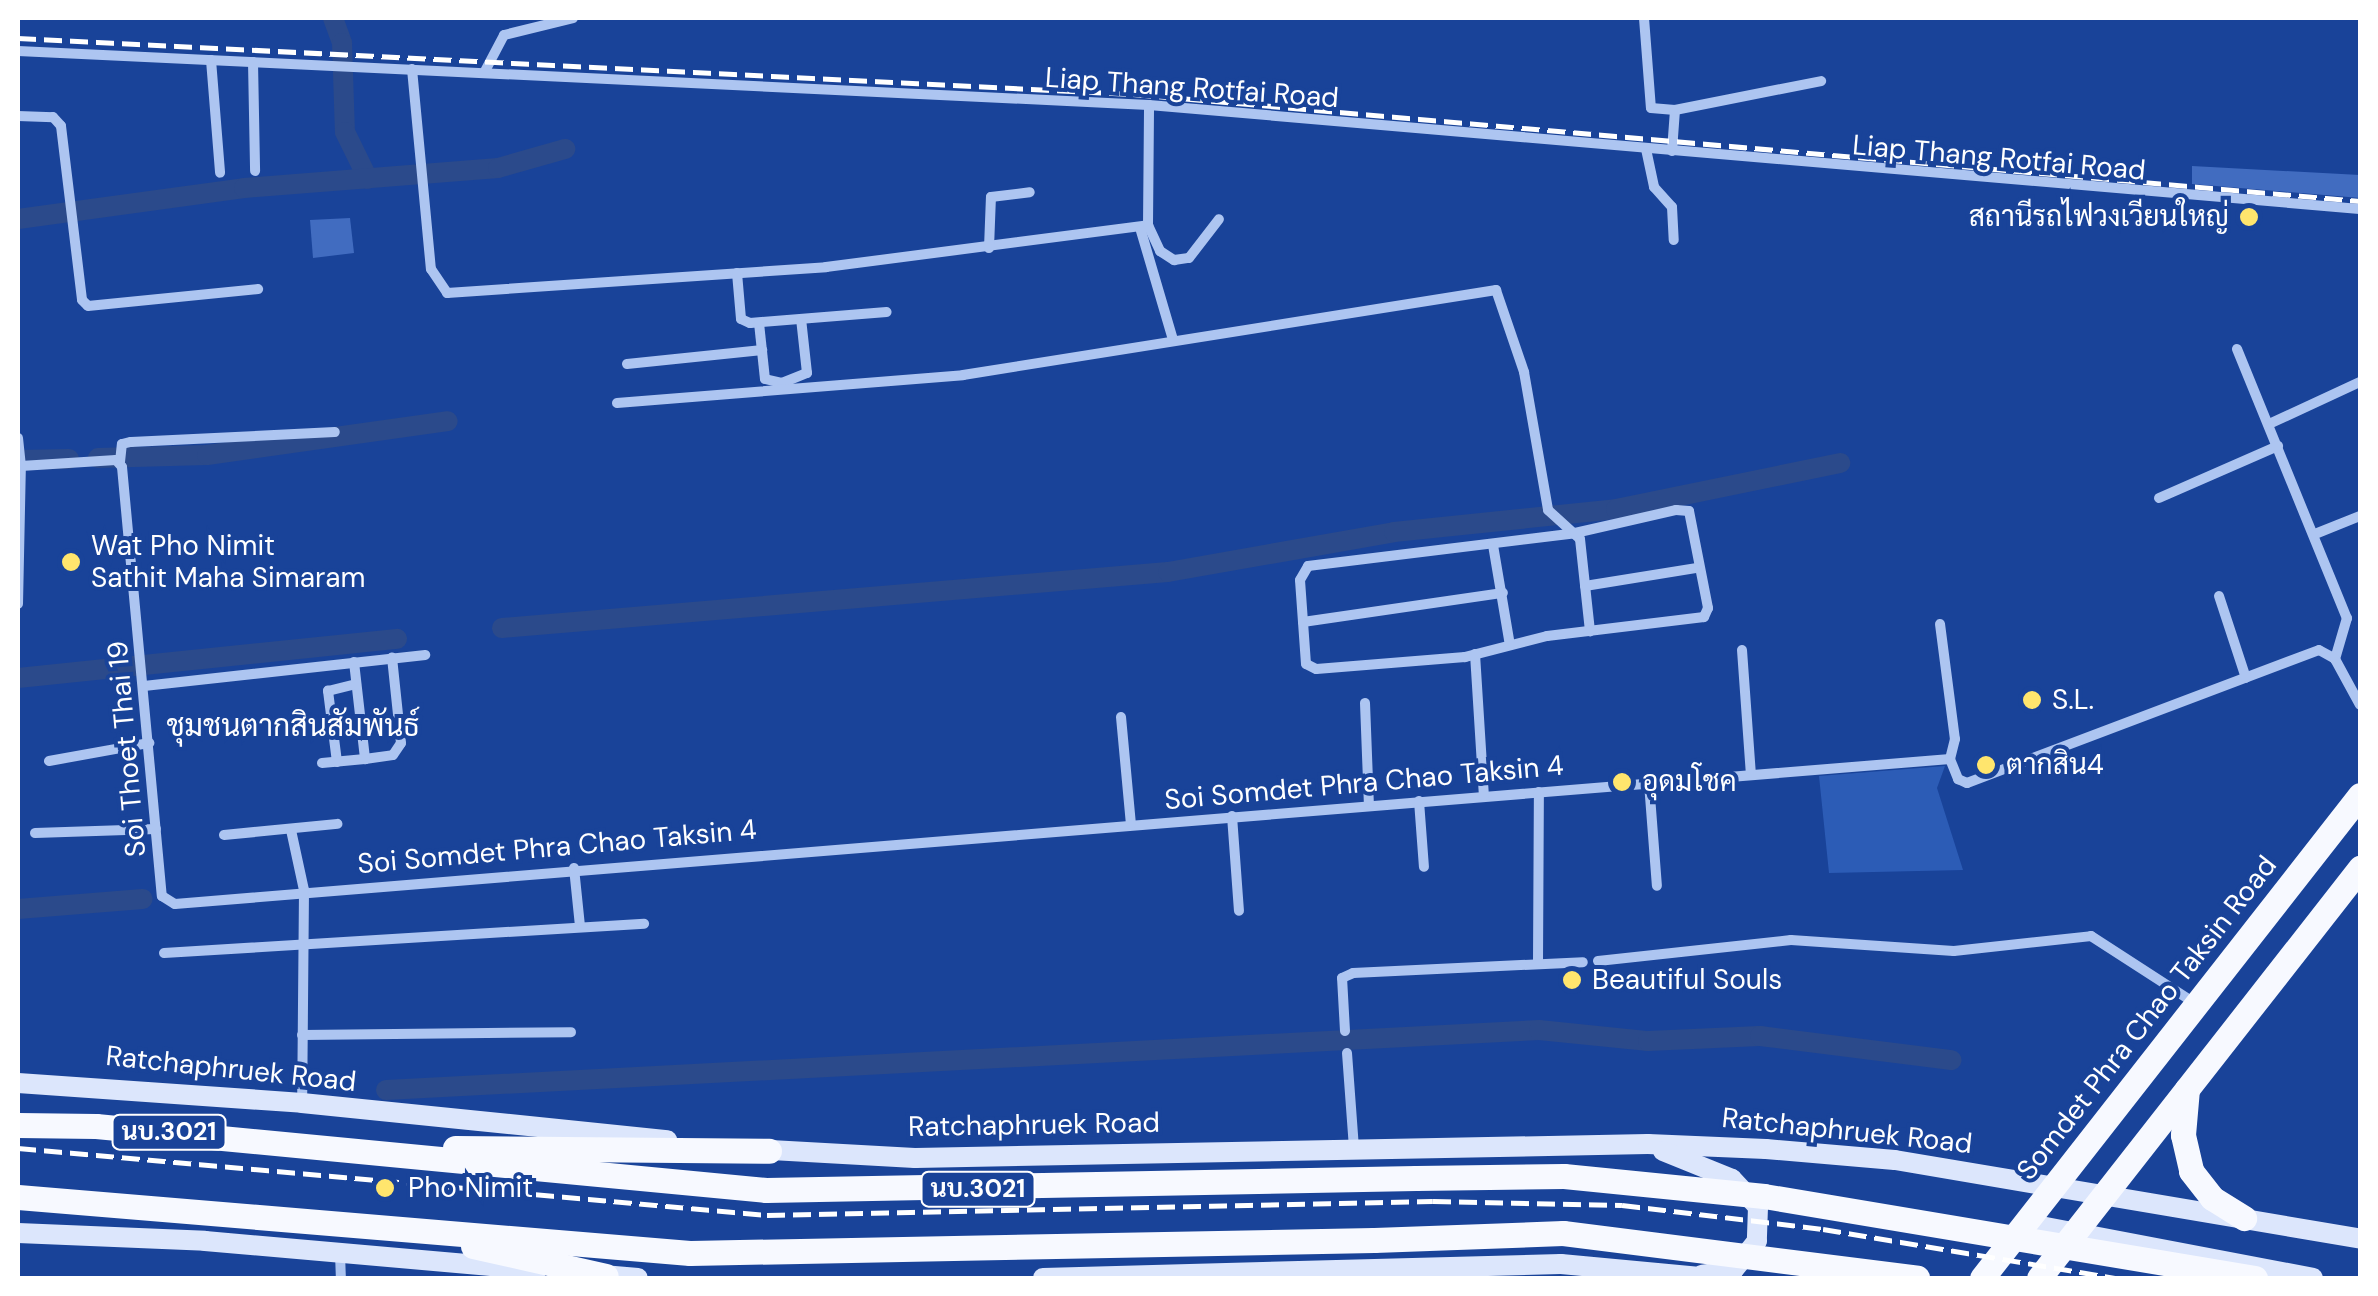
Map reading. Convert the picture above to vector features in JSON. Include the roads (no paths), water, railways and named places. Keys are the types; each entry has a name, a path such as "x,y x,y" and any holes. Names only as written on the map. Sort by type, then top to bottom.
{"main road":[{"name":"Somdet Phra Chao Taksin Road","path":"1982,1278 2030,1232 2053,1186 2360,795"},
{"path":"2039,1278 2360,871"},
{"name":"Ratchaphruek Road","path":"18,1083 302,1103 769,1151 914,1158 1648,1144 1863,1157 2053,1186"},
{"path":"2188,1089 2183,1134 2191,1171 2212,1198 2244,1218"},
{"name":"นบ.3021","path":"18,1125 320,1146 631,1182 766,1190 1564,1176 1764,1196 2030,1232 2255,1278"},
{"path":"1043,1278 1560,1264 1704,1277 1733,1271 1757,1241 1758,1207 1732,1179 1648,1144"},
{"path":"320,1146 769,1151"},
{"name":"นบ.3021","path":"2053,1186 2102,1197"},
{"name":"นบ.3021","path":"18,1197 690,1253 1564,1233 1916,1278"},
{"path":"2102,1197 2360,1238"},
{"path":"366,1223 606,1276"},
{"path":"2030,1232 2076,1232 2314,1278"},
{"path":"18,1233 340,1252 638,1278"}],"street":[{"path":"484,72 504,36 573,18"},
{"path":"1644,18 1651,108 1675,110 1821,81"},
{"name":"Liap Thang Rotfai Road","path":"18,51 1150,104 2360,209"},
{"path":"211,60 220,173"},
{"path":"253,62 255,171"},
{"path":"412,69 426,162 431,268 447,293 737,273 1144,228"},
{"path":"1150,104 1144,228 1172,340"},
{"path":"1672,151 1675,110"},
{"path":"18,116 53,117 61,126 82,300 88,306 258,288"},
{"path":"1646,149 1654,187 1672,207 1674,240"},
{"path":"989,248 991,197 1030,192"},
{"path":"1144,228 1160,251 1174,260 1189,258 1219,219"},
{"path":"737,273 742,319 759,323 886,312"},
{"path":"616,403 963,375 1172,340 1180,345 1496,290 1524,372 1548,510 1575,533 1590,631"},
{"path":"759,323 765,378 801,379 807,373 801,319"},
{"path":"2237,349 2347,618 2335,659"},
{"path":"626,364 762,350"},
{"path":"2269,424 2360,382"},
{"name":"Soi Thoet Thai 19","path":"304,890 167,903 156,828 120,448 131,442 335,432"},
{"path":"18,438 18,604"},
{"path":"2159,498 2278,446"},
{"path":"20,460 120,462"},
{"path":"1689,511 1696,568 1708,608 1704,617 1590,631 1474,654 1316,669 1306,664 1300,572 1308,566 1494,544 1689,511"},
{"path":"2315,534 2360,516"},
{"path":"1494,544 1510,645"},
{"path":"1585,586 1696,568"},
{"path":"1303,622 1503,593"},
{"path":"2218,596 2246,678"},
{"path":"1940,624 1955,739 1950,759 1958,779 1968,782 2320,650 2335,659 2360,705"},
{"path":"1742,650 1751,775"},
{"path":"1474,654 1484,796"},
{"path":"144,681 425,655"},
{"path":"322,763 399,752 392,657"},
{"path":"354,662 365,759"},
{"path":"338,762 328,691 356,684"},
{"path":"1366,703 1369,805"},
{"path":"1122,717 1131,824"},
{"path":"49,761 149,743"},
{"name":"Soi Somdet Phra Chao Taksin 4","path":"304,890 1950,759"},
{"path":"1649,782 1658,886"},
{"path":"1538,963 1539,792"},
{"path":"1419,801 1424,866"},
{"path":"1232,816 1239,911"},
{"path":"224,836 337,824"},
{"path":"35,834 156,828"},
{"path":"291,830 304,890 302,1103"},
{"path":"574,868 580,926"},
{"path":"164,952 644,924"},
{"path":"1598,960 1792,940 1954,951 2092,936 2196,1004"},
{"path":"1345,1031 1342,978 1353,973 1583,962"},
{"path":"302,1035 572,1032"},
{"path":"1348,1053 1354,1149"},
{"path":"340,1252 341,1278"}],"waterway":[{"path":"333,18 342,43 345,132 368,179"},
{"path":"18,219 244,188 498,168 565,149"},
{"path":"98,458 207,455 448,421"},
{"path":"18,460 69,459"},
{"path":"502,628 1168,572 1394,532 1616,509 1840,463"},
{"path":"18,678 397,639"},
{"path":"18,909 143,899"},
{"path":"386,1090 1539,1030 1648,1041 1760,1036 1951,1060"}],"railway":[{"path":"18,38 1133,94 2360,201"},
{"path":"18,1148 767,1215 1433,1201 1622,1205 1823,1229 2115,1278"}],"place":[{"name":"สถานีรถไฟวงเวียนใหญ่","path":"2249,217"},
{"name":"Wat Pho Nimit Sathit Maha Simaram","path":"71,562"},
{"name":"S.L.","path":"2032,700"},
{"name":"ตากสิน4","path":"1986,765"},
{"name":"อุดมโชค","path":"1622,782"},
{"name":"Beautiful Souls","path":"1572,980"},
{"name":"Pho Nimit","path":"385,1188"}],"district":[{"name":"ชุมชนตากสินสัมพันธ์","path":"293,726"}]}
